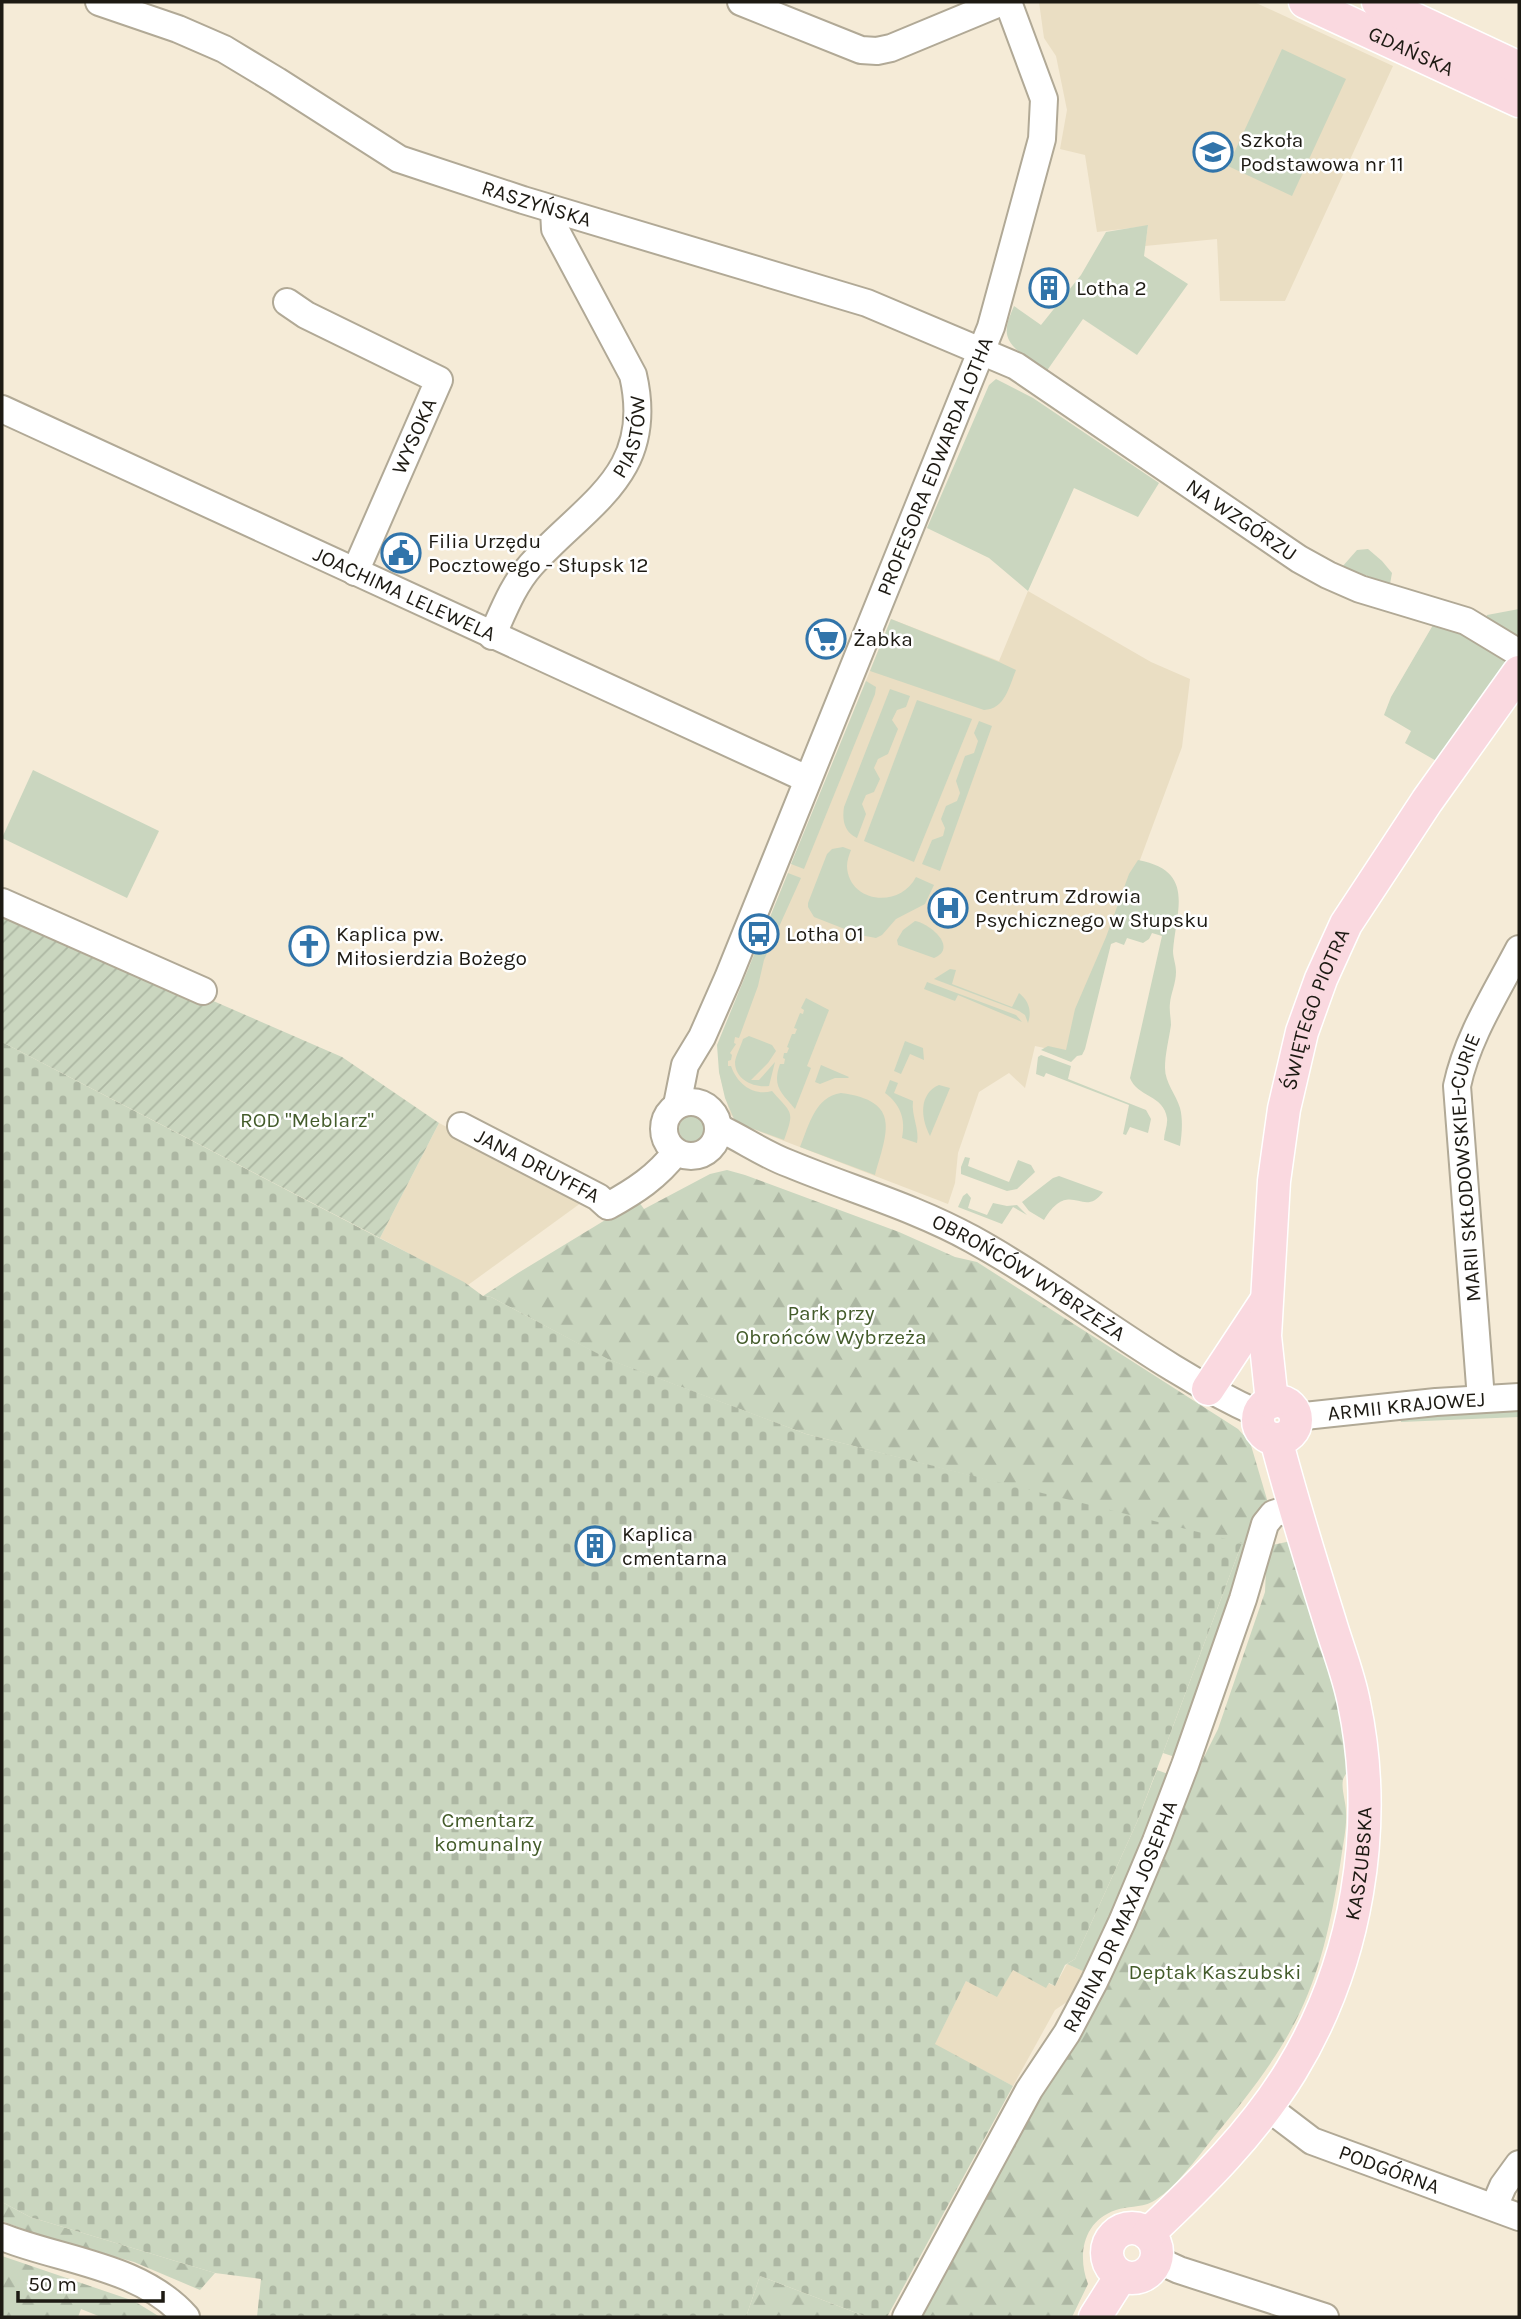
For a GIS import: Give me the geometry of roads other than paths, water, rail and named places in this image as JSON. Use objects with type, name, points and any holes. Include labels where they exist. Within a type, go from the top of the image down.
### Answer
[{"type":"main road","name":"GDAŃSKA","points":[[1305,2],[1390,13],[1519,68]]},
{"type":"main road","name":"GDAŃSKA","points":[[1390,13],[1519,101]]},
{"type":"main road","name":"ŚWIĘTEGO PIOTRA","points":[[1275,1418],[1265,1336],[1274,1181],[1284,1109],[1302,1031],[1321,979],[1346,925],[1380,871],[1519,672]]},
{"type":"main road","points":[[1208,1390],[1267,1299]]},
{"type":"main road","name":"KASZUBSKA","points":[[1153,2247],[1266,2106],[1306,2044],[1342,1957],[1360,1873],[1365,1831],[1365,1768],[1354,1701],[1295,1507],[1275,1418]]},
{"type":"main road","points":[[1128,2228],[1139,2229],[1153,2247],[1152,2270],[1143,2277],[1121,2277],[1112,2270],[1107,2260],[1110,2239],[1128,2228]]},
{"type":"main road","points":[[1095,2317],[1121,2277]]},
{"type":"street","points":[[741,2],[774,8],[861,50],[877,51],[891,48],[1002,2]]},
{"type":"street","name":"PROFESORA EDWARDA LOTHA","points":[[688,1104],[702,1037],[982,351],[1042,139],[1044,99],[1008,2]]},
{"type":"street","name":"RASZYŃSKA","points":[[110,3],[224,50],[277,80],[399,159],[554,209],[867,303],[982,351]]},
{"type":"street","name":"PIASTÓW","points":[[492,636],[511,596],[530,566],[593,506],[623,467],[631,454],[638,422],[639,399],[634,375],[555,229],[554,209]]},
{"type":"street","name":"WYSOKA","points":[[287,302],[306,315],[439,380],[355,572]]},
{"type":"street","name":"NA WZGÓRZU","points":[[982,351],[1016,366],[1308,564],[1360,589],[1466,621],[1519,653]]},
{"type":"street","name":"JOACHIMA LELEWELA","points":[[2,409],[807,779]]},
{"type":"street","points":[[2,902],[203,990]]},
{"type":"street","name":"MARII SKŁODOWSKIEJ-CURIE","points":[[1481,1399],[1457,1086],[1480,1022],[1519,949]]},
{"type":"street","points":[[688,1104],[713,1112],[714,1138],[703,1154],[685,1156],[676,1152],[665,1138],[666,1119],[688,1104]]},
{"type":"street","name":"JANA DRUYFFA","points":[[461,1126],[598,1197],[608,1206],[643,1186],[664,1168],[676,1152]]},
{"type":"street","name":"OBROŃCÓW WYBRZEŻA","points":[[714,1138],[787,1163],[941,1223],[1024,1270],[1208,1390],[1275,1418]]},
{"type":"street","name":"ARMII KRAJOWEJ","points":[[1275,1418],[1519,1397]]},
{"type":"street","name":"RABINA DR MAXA JOSEPHA","points":[[906,2317],[1029,2090],[1067,2033],[1094,1982],[1141,1876],[1175,1790],[1242,1599],[1265,1524],[1273,1514],[1295,1507]]},
{"type":"street","name":"PODGÓRNA","points":[[1266,2106],[1312,2141],[1519,2217]]},
{"type":"street","points":[[1494,2207],[1503,2186],[1519,2164]]},
{"type":"street","points":[[2,2237],[131,2278],[158,2291],[186,2317]]},
{"type":"street","points":[[1153,2247],[1179,2270],[1325,2317]]},
{"type":"place","name":"Szkoła Podstawowa nr 11","points":[[1213,152]]},
{"type":"place","name":"Lotha 2","points":[[1049,288]]},
{"type":"place","name":"Filia Urzędu Pocztowego - Słupsk 12","points":[[401,553]]},
{"type":"place","name":"Żabka","points":[[826,639]]},
{"type":"place","name":"Centrum Zdrowia Psychicznego w Słupsku","points":[[948,908]]},
{"type":"place","name":"Lotha 01","points":[[759,934]]},
{"type":"place","name":"Kaplica pw. Miłosierdzia Bożego","points":[[309,946]]},
{"type":"place","name":"Kaplica cmentarna","points":[[595,1546]]},
{"type":"park label","name":"ROD \"Meblarz\"","points":[[307,1120]]},
{"type":"park label","name":"Park przy Obrońców Wybrzeża","points":[[831,1325]]},
{"type":"park label","name":"Cmentarz komunalny","points":[[488,1832]]},
{"type":"park label","name":"Deptak Kaszubski","points":[[1215,1972]]}]
